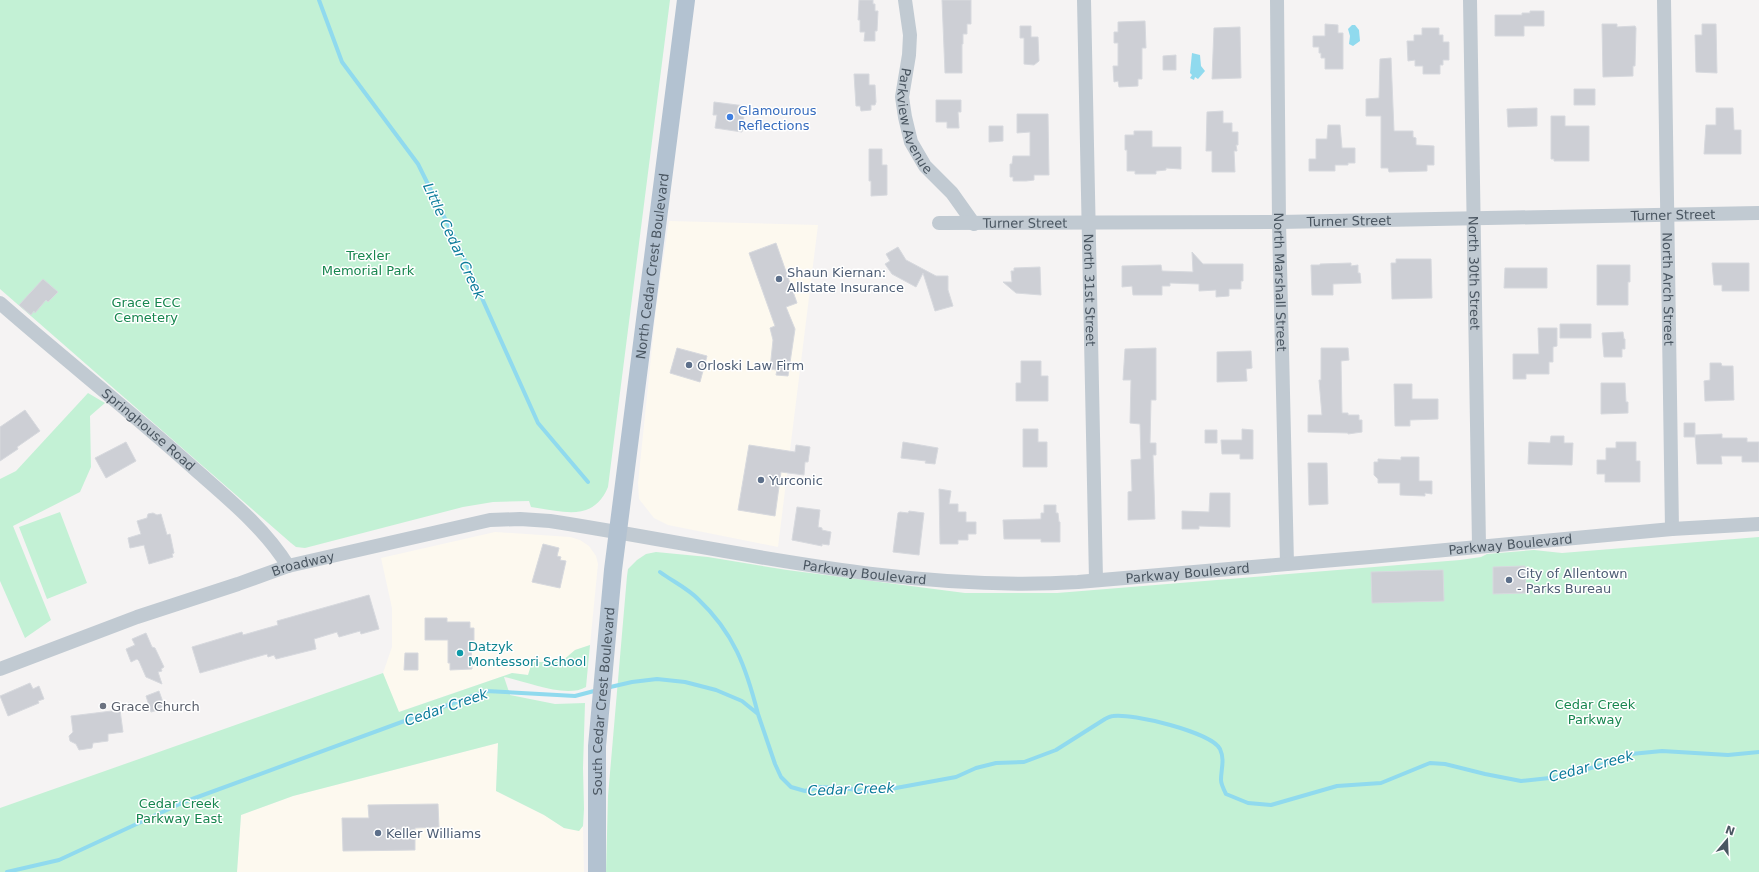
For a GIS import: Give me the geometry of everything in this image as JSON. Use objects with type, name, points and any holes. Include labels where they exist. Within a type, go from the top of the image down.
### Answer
[{"type":"main road","name":"North Cedar Crest Boulevard","points":[[618,532],[686,0]]},
{"type":"main road","name":"South Cedar Crest Boulevard","points":[[597,872],[596,814],[598,720],[618,532]]},
{"type":"street","name":"Parkview Avenue","points":[[905,0],[910,36],[909,55],[902,97],[904,117],[911,142],[925,166],[952,193],[974,224]]},
{"type":"street","name":"North 31st Street","points":[[1084,0],[1096,580]]},
{"type":"street","name":"North Marshall Street","points":[[1277,0],[1287,564]]},
{"type":"street","name":"North 30th Street","points":[[1470,0],[1479,546]]},
{"type":"street","name":"North Arch Street","points":[[1664,0],[1672,529]]},
{"type":"street","name":"Turner Street","points":[[939,223],[1280,222],[1759,213]]},
{"type":"street","name":"Springhouse Road","points":[[0,303],[52,349],[181,456],[246,514],[276,546],[288,566]]},
{"type":"street","name":"Broadway","points":[[0,669],[137,617],[288,566],[490,520],[550,520],[618,532]]},
{"type":"street","name":"Parkway Boulevard","points":[[618,532],[797,564],[872,574],[989,584],[1042,584],[1287,564],[1672,529],[1759,524]]},
{"type":"shaded area","points":[[669,221],[818,225],[778,547],[668,525],[654,518],[639,499],[638,483],[656,309]]},
{"type":"shaded area","points":[[495,532],[570,537],[580,540],[589,546],[596,556],[598,564],[590,645],[575,650],[561,662],[533,662],[529,675],[512,673],[398,712],[383,673],[392,647],[392,608],[381,558]]},
{"type":"shaded area","points":[[498,743],[496,791],[544,815],[564,828],[579,831],[583,826],[584,872],[237,872],[241,815],[293,796]]},
{"type":"green space","name":"Trexler Memorial Park","points":[[0,0],[670,0],[608,487],[602,498],[594,506],[576,512],[565,512],[531,507],[529,501],[493,502],[463,507],[305,548],[296,547],[291,543],[0,289]]},
{"type":"green space","points":[[88,393],[105,403],[90,416],[91,467],[80,492],[13,526],[51,620],[25,638],[0,581],[0,479],[16,471]]},
{"type":"green space","points":[[60,512],[87,583],[47,599],[19,527]]},
{"type":"green space","name":"Cedar Creek Parkway","points":[[1759,537],[1759,872],[606,872],[608,796],[627,576],[628,569],[646,554],[656,552],[708,557],[787,570],[965,593],[1057,593],[1460,560],[1481,557],[1487,554],[1534,550],[1562,553]]},
{"type":"green space","name":"Cedar Creek Parkway East","points":[[590,645],[586,687],[578,690],[568,691],[545,688],[504,677],[510,695],[555,704],[585,703],[583,768],[584,809],[583,826],[579,831],[564,828],[544,815],[496,791],[498,743],[293,796],[241,815],[237,872],[0,872],[0,808],[383,673],[399,712],[512,673],[528,675],[532,662],[561,662],[575,650]]},
{"type":"water","points":[[1352,25],[1355,25],[1359,30],[1360,41],[1353,46],[1349,44],[1350,36],[1348,29]]},
{"type":"water","points":[[1192,53],[1200,55],[1201,66],[1205,71],[1198,79],[1195,77],[1194,80],[1190,78],[1192,75],[1190,73]]},
{"type":"building","points":[[859,0],[873,0],[873,4],[875,4],[875,11],[878,11],[875,41],[864,41],[865,32],[860,32],[860,20],[858,20]]},
{"type":"building","points":[[942,0],[971,0],[971,24],[967,24],[967,34],[963,34],[962,73],[945,73]]},
{"type":"building","points":[[1530,11],[1544,11],[1544,26],[1524,26],[1524,36],[1495,36],[1495,15],[1522,15],[1522,13],[1530,13]]},
{"type":"building","points":[[1145,21],[1146,48],[1142,48],[1142,79],[1138,79],[1138,86],[1119,87],[1118,81],[1114,82],[1113,66],[1118,66],[1118,43],[1114,43],[1114,32],[1118,32],[1118,22]]},
{"type":"building","points":[[1325,24],[1338,25],[1338,33],[1343,33],[1343,69],[1325,69],[1325,58],[1321,58],[1319,47],[1313,47],[1313,36],[1325,36]]},
{"type":"building","points":[[1602,24],[1617,24],[1617,27],[1635,26],[1635,66],[1633,66],[1633,76],[1603,77]]},
{"type":"building","points":[[1702,24],[1716,24],[1717,73],[1696,72],[1695,35],[1702,35]]},
{"type":"building","points":[[1020,26],[1031,26],[1031,37],[1038,37],[1039,61],[1034,65],[1024,64],[1024,38],[1020,38]]},
{"type":"building","points":[[1240,27],[1241,78],[1212,79],[1214,28]]},
{"type":"building","points":[[1422,28],[1439,28],[1439,35],[1443,35],[1443,42],[1449,42],[1449,60],[1443,60],[1443,65],[1440,65],[1440,74],[1423,74],[1423,66],[1415,66],[1415,60],[1408,61],[1407,41],[1414,41],[1414,35],[1422,35]]},
{"type":"building","points":[[1176,55],[1176,70],[1163,70],[1163,56]]},
{"type":"building","points":[[1391,58],[1394,131],[1413,131],[1413,137],[1416,138],[1416,145],[1434,146],[1434,165],[1427,165],[1427,171],[1389,172],[1388,168],[1381,168],[1381,116],[1366,116],[1366,99],[1379,98],[1380,59]]},
{"type":"building","points":[[854,74],[869,74],[869,85],[875,85],[876,102],[875,105],[871,105],[871,110],[861,111],[860,106],[856,106]]},
{"type":"building","points":[[1574,89],[1595,89],[1595,105],[1574,105]]},
{"type":"building","points":[[936,100],[961,100],[961,112],[958,112],[959,128],[947,128],[947,122],[936,122]]},
{"type":"building","name":"Glamourous Reflections","points":[[714,102],[745,106],[742,132],[715,128],[717,115],[713,115]]},
{"type":"building","points":[[1537,108],[1537,126],[1508,127],[1507,109]]},
{"type":"building","points":[[1716,108],[1733,108],[1734,130],[1741,130],[1741,154],[1704,154],[1706,125],[1716,125]]},
{"type":"building","points":[[1223,111],[1223,123],[1232,123],[1232,132],[1238,132],[1238,145],[1236,145],[1237,151],[1234,151],[1235,172],[1212,172],[1212,151],[1206,151],[1207,112]]},
{"type":"building","points":[[1017,114],[1048,114],[1049,175],[1034,175],[1034,180],[1026,181],[1013,181],[1013,177],[1010,177],[1010,164],[1012,164],[1013,156],[1030,156],[1030,132],[1017,133]]},
{"type":"building","points":[[1551,116],[1565,116],[1565,126],[1589,126],[1589,161],[1554,161],[1554,159],[1551,159]]},
{"type":"building","points":[[1328,125],[1340,125],[1342,148],[1355,148],[1355,163],[1348,163],[1348,165],[1335,165],[1335,171],[1309,171],[1309,159],[1316,159],[1316,139],[1327,139]]},
{"type":"building","points":[[989,126],[1003,126],[1003,141],[989,142]]},
{"type":"building","points":[[1134,131],[1152,131],[1152,147],[1181,147],[1181,169],[1166,168],[1166,170],[1156,171],[1156,174],[1135,174],[1135,171],[1127,171],[1125,135],[1134,135]]},
{"type":"building","points":[[869,149],[882,149],[882,165],[887,165],[887,195],[871,196],[871,181],[869,181]]},
{"type":"building","points":[[776,243],[797,303],[786,307],[795,329],[788,376],[776,375],[777,370],[770,369],[773,340],[770,328],[775,326],[749,253]]},
{"type":"building","points":[[898,247],[906,260],[936,276],[948,276],[948,290],[953,306],[935,311],[923,273],[916,287],[892,274],[885,264],[890,261],[886,254]]},
{"type":"building","points":[[1192,252],[1203,264],[1243,264],[1243,281],[1241,281],[1241,289],[1229,289],[1229,296],[1216,297],[1216,290],[1199,291],[1199,284],[1170,283],[1170,286],[1162,286],[1162,295],[1133,295],[1132,286],[1122,287],[1122,266],[1161,265],[1162,271],[1193,272]]},
{"type":"building","points":[[1396,259],[1431,259],[1432,298],[1392,299],[1391,263],[1396,263]]},
{"type":"building","points":[[1351,263],[1351,266],[1358,265],[1358,273],[1360,273],[1361,283],[1333,284],[1333,295],[1312,295],[1311,265]]},
{"type":"building","points":[[1712,263],[1749,263],[1749,291],[1722,291],[1722,285],[1714,285]]},
{"type":"building","points":[[1597,265],[1630,265],[1628,305],[1597,305]]},
{"type":"building","points":[[1040,267],[1041,295],[1016,293],[1003,282],[1012,282],[1011,271],[1014,271],[1014,268]]},
{"type":"building","points":[[1505,268],[1547,268],[1547,288],[1504,288]]},
{"type":"building","points":[[43,279],[58,292],[48,302],[46,300],[35,313],[34,311],[31,315],[19,305]]},
{"type":"building","points":[[1560,324],[1591,324],[1591,338],[1560,338]]},
{"type":"building","points":[[1538,328],[1557,328],[1557,346],[1553,347],[1553,362],[1549,362],[1549,374],[1526,374],[1526,379],[1513,379],[1513,354],[1539,354]]},
{"type":"building","points":[[1623,332],[1625,349],[1622,349],[1622,357],[1604,357],[1602,333]]},
{"type":"building","name":"Orloski Law Firm","points":[[677,348],[707,356],[700,382],[670,373]]},
{"type":"building","points":[[1156,348],[1156,400],[1151,400],[1150,443],[1156,443],[1156,455],[1153,455],[1155,519],[1128,520],[1128,492],[1132,491],[1131,460],[1141,459],[1140,424],[1130,423],[1131,380],[1123,380],[1125,349]]},
{"type":"building","points":[[1321,348],[1348,348],[1349,360],[1341,361],[1342,413],[1348,413],[1348,415],[1359,415],[1359,420],[1362,420],[1362,432],[1348,434],[1308,432],[1308,415],[1322,415],[1319,380],[1321,380]]},
{"type":"building","points":[[1251,351],[1252,368],[1246,369],[1247,381],[1217,382],[1217,352]]},
{"type":"building","points":[[1021,361],[1041,361],[1041,376],[1048,376],[1048,401],[1016,401],[1016,383],[1021,383]]},
{"type":"building","points":[[1710,363],[1721,363],[1722,366],[1733,366],[1734,400],[1705,401],[1704,381],[1710,380]]},
{"type":"building","points":[[1601,383],[1625,383],[1628,413],[1601,414]]},
{"type":"building","points":[[1394,384],[1412,384],[1412,399],[1438,399],[1438,419],[1410,420],[1410,426],[1395,426]]},
{"type":"building","points":[[25,410],[40,431],[0,461],[0,427]]},
{"type":"building","points":[[1684,423],[1695,423],[1695,437],[1684,437]]},
{"type":"building","points":[[1023,429],[1038,429],[1038,442],[1047,442],[1047,467],[1023,467]]},
{"type":"building","points":[[1242,429],[1253,430],[1253,459],[1240,459],[1240,454],[1222,454],[1221,440],[1242,440]]},
{"type":"building","points":[[1205,430],[1217,430],[1217,443],[1205,443]]},
{"type":"building","points":[[1722,434],[1722,438],[1747,438],[1747,442],[1759,442],[1759,462],[1742,462],[1742,456],[1721,456],[1722,464],[1697,464],[1695,435]]},
{"type":"building","points":[[1551,436],[1564,436],[1564,443],[1573,443],[1572,465],[1528,464],[1529,442],[1550,443]]},
{"type":"building","points":[[126,442],[136,461],[106,478],[95,458]]},
{"type":"building","points":[[903,442],[938,448],[935,464],[925,463],[926,461],[901,458]]},
{"type":"building","points":[[1616,442],[1636,442],[1636,461],[1640,461],[1640,482],[1605,482],[1605,474],[1597,474],[1597,460],[1606,460],[1606,448],[1616,448]]},
{"type":"building","name":"Yurconic","points":[[749,445],[795,452],[796,445],[810,447],[808,462],[805,462],[804,475],[781,472],[775,516],[738,510]]},
{"type":"building","points":[[1401,457],[1419,457],[1419,481],[1432,481],[1432,494],[1425,493],[1425,496],[1400,495],[1400,483],[1378,483],[1378,479],[1374,475],[1374,462],[1378,462],[1378,459],[1401,460]]},
{"type":"building","points":[[1308,463],[1327,463],[1328,504],[1309,505]]},
{"type":"building","points":[[939,489],[951,491],[949,504],[958,504],[958,512],[966,512],[966,522],[976,522],[976,534],[968,534],[968,540],[958,540],[958,544],[940,544]]},
{"type":"building","points":[[1210,493],[1230,493],[1230,527],[1199,526],[1199,529],[1182,529],[1182,511],[1209,512]]},
{"type":"building","points":[[1044,505],[1056,505],[1056,513],[1058,513],[1060,522],[1060,542],[1041,542],[1041,539],[1004,539],[1003,520],[1041,519],[1041,513],[1044,513]]},
{"type":"building","points":[[797,507],[820,510],[818,527],[822,528],[822,530],[831,532],[829,545],[822,544],[822,546],[792,540]]},
{"type":"building","points":[[909,511],[924,513],[919,555],[893,552],[898,513],[908,513]]},
{"type":"building","points":[[153,513],[157,515],[161,514],[167,535],[170,534],[174,553],[172,554],[173,557],[149,564],[144,545],[130,548],[128,538],[141,534],[137,521],[147,518],[148,514]]},
{"type":"building","points":[[543,544],[559,548],[557,556],[561,557],[560,560],[566,561],[560,588],[532,582]]},
{"type":"building","name":"City of Allentown - Parks Bureau","points":[[1525,566],[1526,593],[1493,594],[1493,567]]},
{"type":"building","points":[[1443,570],[1444,601],[1372,603],[1371,572]]},
{"type":"building","points":[[369,595],[379,629],[361,634],[360,631],[339,637],[337,632],[314,639],[316,649],[276,659],[274,655],[268,657],[267,654],[200,673],[192,647],[242,632],[243,635],[278,625],[277,621]]},
{"type":"building","name":"Datzyk Montessori School","points":[[425,618],[447,618],[447,622],[470,622],[470,628],[474,628],[474,643],[471,643],[472,669],[450,670],[450,663],[448,663],[448,640],[425,640]]},
{"type":"building","points":[[146,633],[152,647],[155,648],[164,667],[161,669],[162,671],[158,672],[162,684],[146,677],[139,661],[137,659],[131,662],[126,649],[135,645],[132,639]]},
{"type":"building","points":[[405,653],[418,653],[418,670],[404,670]]},
{"type":"building","points":[[30,683],[33,689],[39,686],[44,699],[38,701],[39,703],[8,716],[0,696]]},
{"type":"building","points":[[159,691],[165,708],[151,712],[146,696]]},
{"type":"building","points":[[120,710],[123,732],[108,734],[108,741],[93,743],[92,748],[79,750],[76,744],[70,741],[69,736],[73,732],[71,716]]},
{"type":"building","name":"Keller Williams","points":[[438,804],[439,827],[415,828],[415,850],[343,851],[342,818],[369,818],[368,805]]},
{"type":"waterway","name":"Little Cedar Creek","points":[[319,0],[342,62],[418,164],[459,247],[538,423],[588,482]]},
{"type":"waterway","name":"Little Cedar Creek","points":[[660,572],[694,595],[721,625],[730,638],[749,681],[758,714]]},
{"type":"waterway","name":"Cedar Creek","points":[[606,688],[632,682],[657,679],[685,682],[716,690],[742,701],[758,714],[781,777],[791,787],[805,791],[819,787],[865,791],[885,790],[956,777],[976,768],[996,763],[1024,762],[1056,750],[1105,719],[1113,716],[1123,716],[1153,721],[1187,730],[1202,736],[1214,743],[1220,749],[1223,761],[1221,782],[1226,794],[1248,803],[1271,805],[1337,786],[1381,783],[1430,763],[1445,764],[1521,781],[1559,777],[1598,766],[1631,754],[1662,751],[1728,755],[1759,752]]},
{"type":"waterway","name":"Cedar Creek","points":[[7,872],[59,860],[184,802],[486,691],[575,696],[598,690]]},
{"type":"place","name":"Glamourous Reflections","points":[[730,117]]},
{"type":"place","name":"Shaun Kiernan: Allstate Insurance","points":[[779,279]]},
{"type":"place","name":"Orloski Law Firm","points":[[689,365]]},
{"type":"place","name":"Yurconic","points":[[761,480]]},
{"type":"place","name":"City of Allentown - Parks Bureau","points":[[1509,580]]},
{"type":"place","name":"Datzyk Montessori School","points":[[460,653]]},
{"type":"place","name":"Grace Church","points":[[103,706]]},
{"type":"place","name":"Keller Williams","points":[[378,833]]},
{"type":"park label","name":"Grace ECC Cemetery","points":[[146,310]]}]
